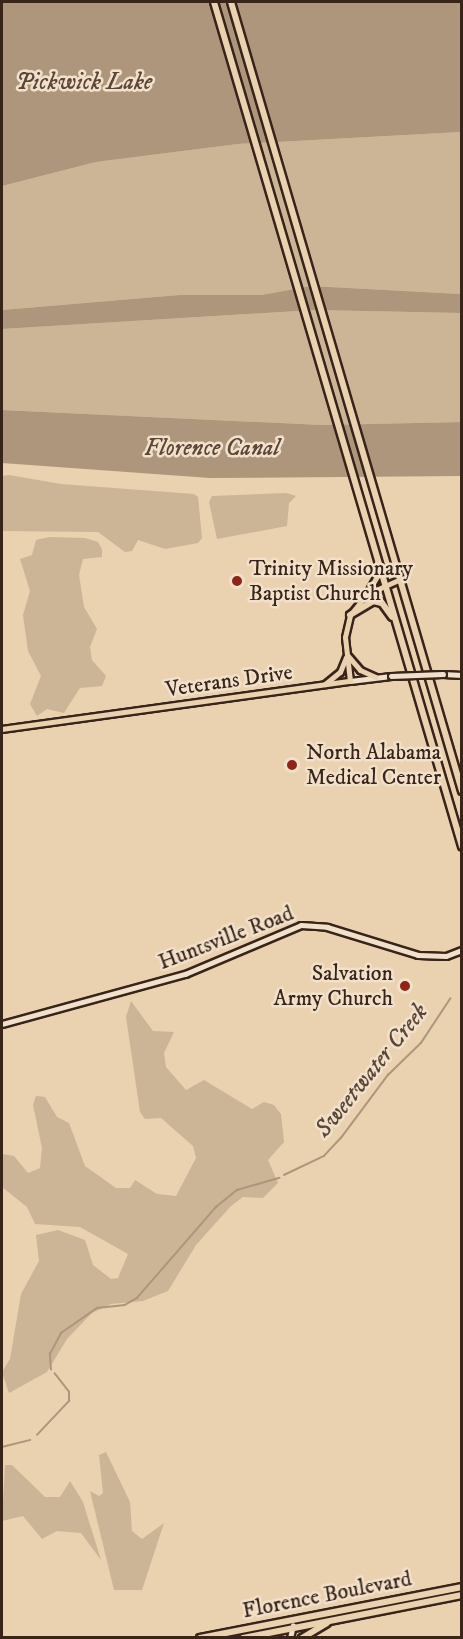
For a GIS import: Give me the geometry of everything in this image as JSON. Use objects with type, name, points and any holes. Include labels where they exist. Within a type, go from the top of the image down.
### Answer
[{"type":"highway","points":[[214,2],[462,846]]},
{"type":"highway","points":[[231,2],[462,791]]},
{"type":"highway","points":[[350,615],[368,601],[378,601],[397,626]]},
{"type":"highway","name":"Florence Boulevard","points":[[249,1637],[293,1624],[462,1587]]},
{"type":"highway","name":"Florence Boulevard","points":[[200,1638],[332,1620],[462,1595]]},
{"type":"highway","points":[[302,1638],[332,1620]]},
{"type":"main road","points":[[350,681],[347,655],[350,615],[376,580],[377,555]]},
{"type":"main road","points":[[361,598],[385,584],[399,580]]},
{"type":"main road","points":[[347,655],[360,670],[376,678]]},
{"type":"main road","points":[[324,684],[340,672],[347,655]]},
{"type":"main road","name":"Veterans Drive","points":[[2,729],[391,676],[462,675]]},
{"type":"main road","name":"Huntsville Road","points":[[2,1024],[185,974],[300,925],[327,927],[396,951],[434,956],[462,950]]},
{"type":"main road","points":[[290,1638],[293,1624]]},
{"type":"shaded area","points":[[461,132],[461,294],[311,286],[261,295],[179,295],[2,310],[2,186],[96,162],[238,144]]},
{"type":"shaded area","points":[[314,310],[461,313],[461,422],[322,425],[2,410],[2,329]]},
{"type":"shaded area","points":[[9,475],[61,484],[194,494],[198,497],[202,538],[198,543],[165,549],[138,540],[132,551],[125,552],[98,532],[2,531],[2,476]]},
{"type":"shaded area","points":[[286,493],[296,496],[289,503],[287,526],[217,539],[209,502],[212,496]]},
{"type":"shaded area","points":[[49,537],[85,538],[98,542],[102,549],[102,557],[83,559],[79,575],[84,607],[97,629],[90,647],[92,660],[106,676],[102,686],[80,688],[64,713],[47,709],[37,716],[30,704],[41,676],[28,651],[23,615],[30,591],[20,559],[32,555],[36,540]]},
{"type":"shaded area","points":[[131,1001],[153,1031],[174,1032],[164,1053],[166,1067],[186,1090],[204,1080],[252,1109],[264,1102],[274,1105],[281,1114],[284,1142],[268,1160],[278,1183],[263,1198],[243,1197],[231,1206],[196,1245],[168,1291],[143,1301],[111,1304],[92,1313],[67,1339],[47,1372],[9,1393],[2,1372],[10,1359],[21,1294],[39,1261],[36,1235],[58,1230],[85,1240],[93,1265],[111,1279],[118,1278],[128,1254],[80,1227],[35,1224],[27,1207],[2,1187],[2,1154],[14,1156],[28,1173],[40,1168],[42,1148],[33,1105],[36,1096],[45,1097],[57,1117],[69,1123],[85,1166],[116,1188],[130,1188],[135,1180],[157,1194],[176,1196],[196,1158],[193,1146],[161,1118],[145,1119],[140,1112],[126,1017]]},
{"type":"shaded area","points":[[106,1452],[130,1502],[132,1531],[142,1539],[164,1523],[142,1590],[114,1590],[90,1491],[99,1496],[103,1493],[99,1455]]},
{"type":"shaded area","points":[[5,1465],[12,1465],[45,1497],[60,1497],[70,1481],[83,1502],[101,1560],[81,1533],[57,1531],[42,1539],[23,1516],[2,1521]]},
{"type":"water","name":"Pickwick Lake","points":[[2,2],[461,2],[461,132],[238,144],[96,162],[2,186]]},
{"type":"water","points":[[311,286],[461,294],[461,313],[314,310],[2,329],[2,310],[179,295],[261,295]]},
{"type":"water","name":"Florence Canal","points":[[2,410],[322,425],[461,422],[461,476],[210,478],[2,463]]},
{"type":"waterway","name":"Sweetwater Creek","points":[[284,1175],[324,1156],[341,1138],[388,1075],[421,1043],[450,999]]},
{"type":"waterway","name":"Sweetwater Creek","points":[[51,1370],[50,1354],[61,1333],[97,1308],[125,1305],[137,1298],[216,1207],[237,1190],[279,1178]]},
{"type":"waterway","name":"Sweetwater Creek","points":[[37,1435],[69,1401],[69,1392],[55,1374]]},
{"type":"waterway","name":"Sweetwater Creek","points":[[2,1447],[30,1440]]},
{"type":"place","name":"Trinity Missionary Baptist Church","points":[[237,581]]},
{"type":"place","name":"North Alabama Medical Center","points":[[292,765]]},
{"type":"place","name":"Salvation Army Church","points":[[405,986]]}]
